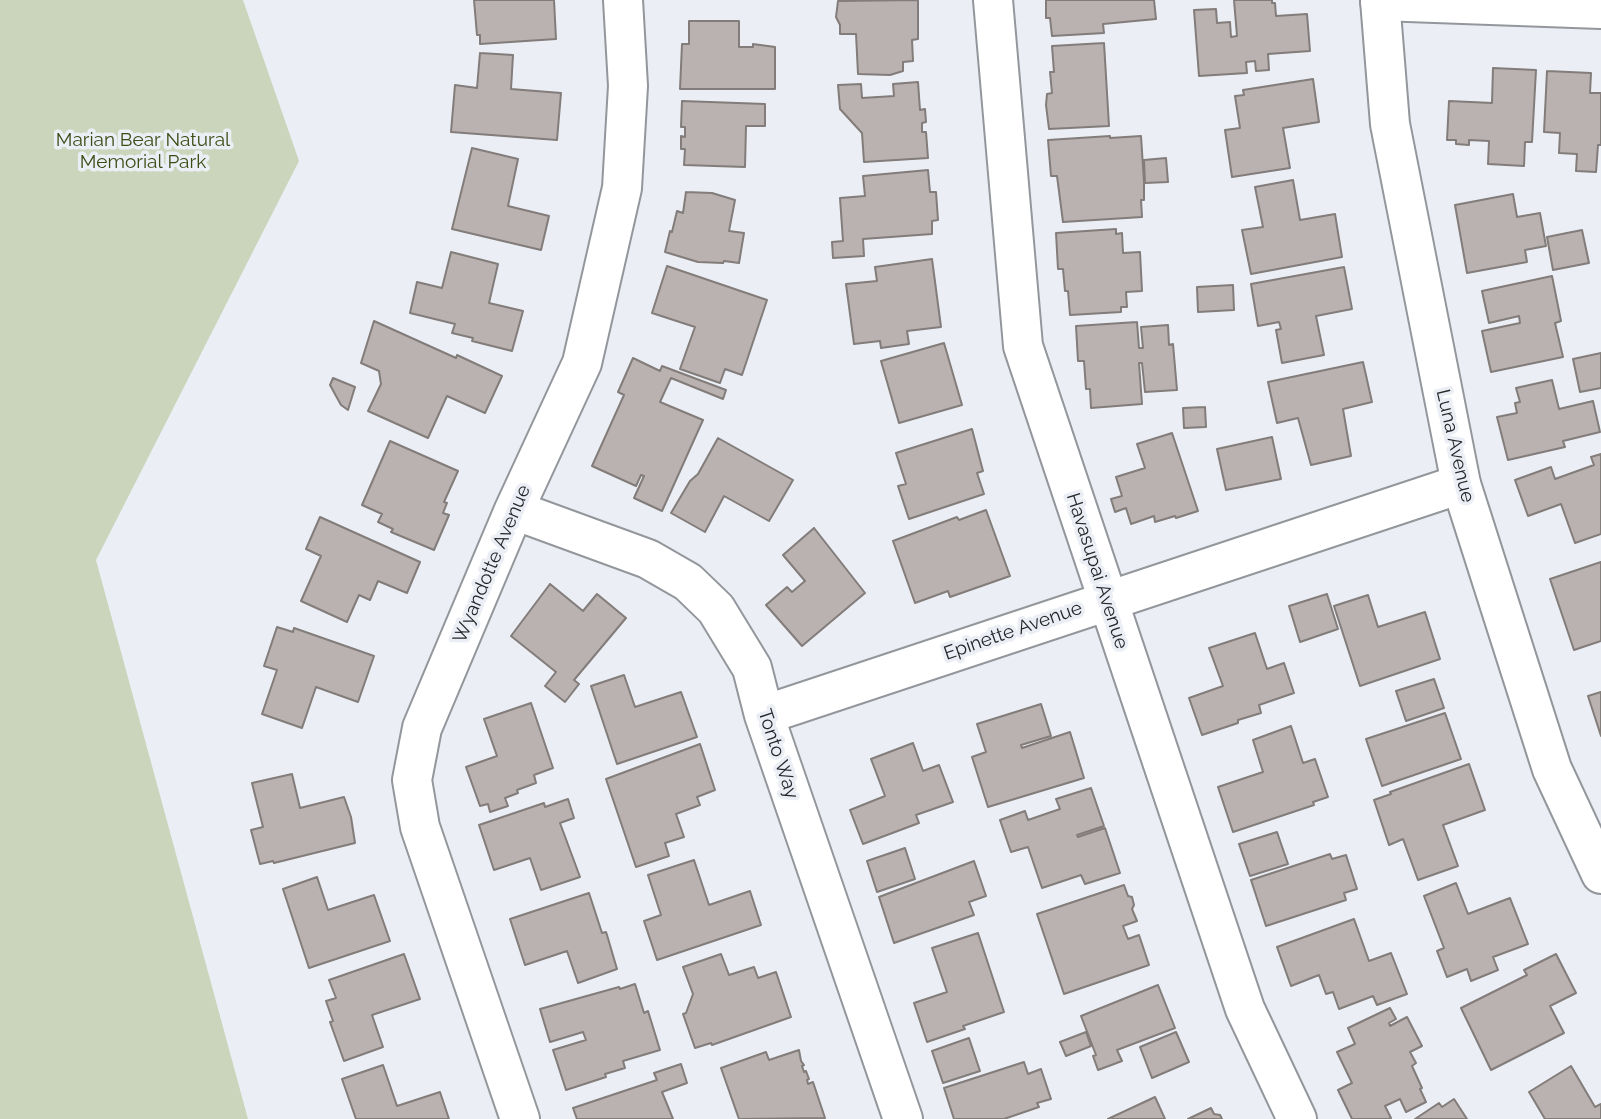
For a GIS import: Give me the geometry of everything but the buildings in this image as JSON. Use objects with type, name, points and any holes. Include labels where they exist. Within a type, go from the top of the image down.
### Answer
[{"type":"street","name":"Wyandotte Avenue","points":[[520,1119],[420,827],[412,780],[422,728],[514,510],[582,363],[622,188],[628,86],[623,0]]},
{"type":"street","name":"Havasupai Avenue","points":[[993,0],[1024,346],[1106,600],[1245,1009],[1297,1119]]},
{"type":"street","points":[[1380,0],[1601,9]]},
{"type":"street","name":"Luna Avenue","points":[[1380,0],[1390,124],[1461,484],[1552,769],[1601,874]]},
{"type":"street","name":"Epinette Avenue","points":[[764,715],[1461,484]]},
{"type":"street","name":"Tonto Way","points":[[514,510],[648,559],[688,582],[716,609],[752,668],[764,715],[903,1119]]},
{"type":"green space","name":"Marian Bear Natural Memorial Park","points":[[0,0],[243,0],[299,161],[96,560],[248,1119],[0,1119]]}]
